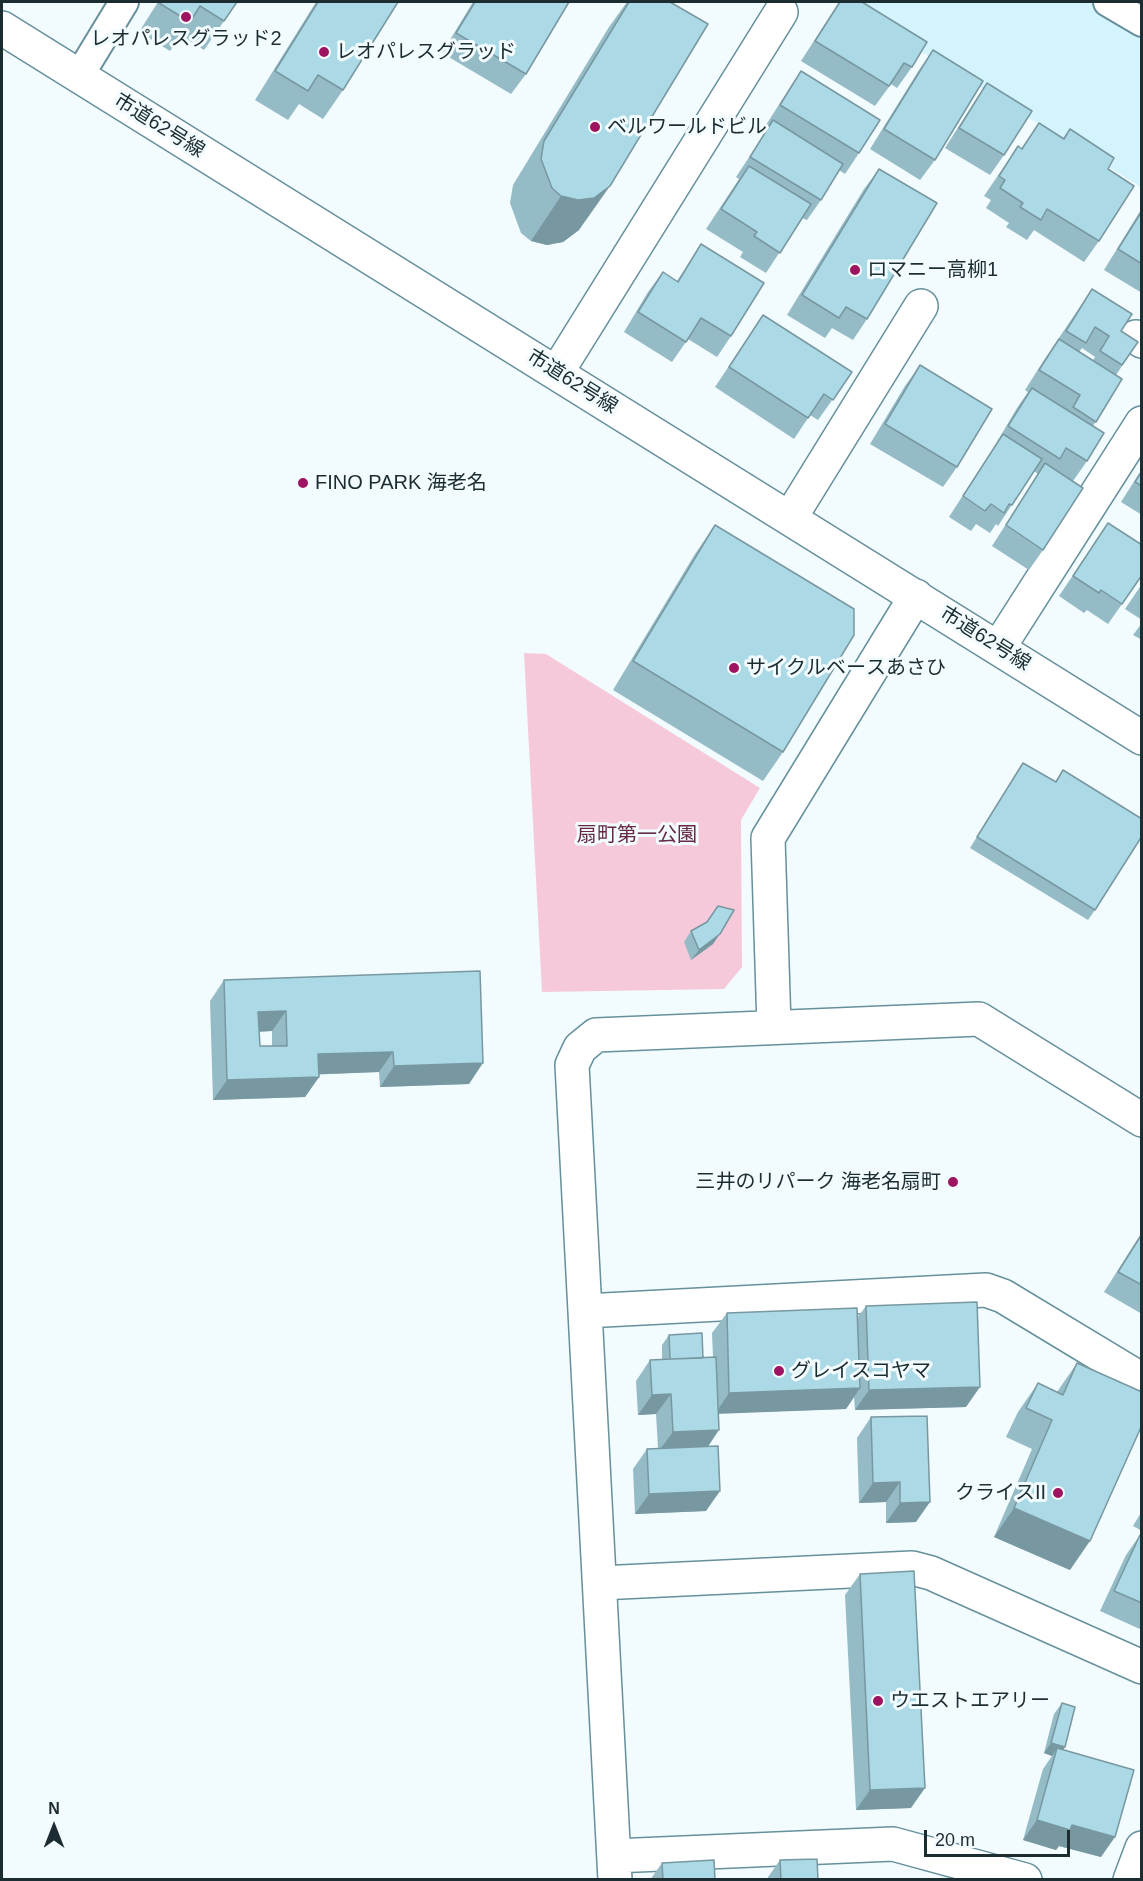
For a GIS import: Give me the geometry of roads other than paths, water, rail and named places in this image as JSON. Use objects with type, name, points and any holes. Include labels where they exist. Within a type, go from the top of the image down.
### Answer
[{"type":"street","points":[[557,372],[781,12]]},
{"type":"street","name":"市道62号線","points":[[2,28],[1142,738]]},
{"type":"street","points":[[790,518],[921,306]]},
{"type":"street","points":[[999,647],[1142,423]]},
{"type":"street","points":[[774,1026],[768,838],[916,596]]},
{"type":"street","points":[[1024,1880],[893,1844],[614,1868],[572,1065],[580,1048],[596,1035],[979,1019],[1142,1120]]},
{"type":"street","points":[[585,1311],[986,1290],[1004,1296],[1142,1380]]},
{"type":"street","points":[[600,1583],[912,1568],[931,1573],[1142,1667]]},
{"type":"street","points":[[1131,1880],[1142,1848]]},
{"type":"lane","points":[[1108,2],[1142,22]]},
{"type":"lane","points":[[79,76],[117,7]]},
{"type":"place","name":"レオパレスグラッド2","points":[[186,17]]},
{"type":"place","name":"レオパレスグラッド","points":[[324,52]]},
{"type":"place","name":"ベルワールドビル","points":[[595,127]]},
{"type":"place","name":"ロマニー高柳1","points":[[855,270]]},
{"type":"place","name":"FINO PARK 海老名","points":[[303,483]]},
{"type":"place","name":"サイクルベースあさひ","points":[[734,668]]},
{"type":"place","name":"三井のリパーク 海老名扇町","points":[[953,1182]]},
{"type":"place","name":"グレイスコヤマ","points":[[779,1371]]},
{"type":"place","name":"クライスII","points":[[1058,1493]]},
{"type":"place","name":"ウエストエアリー","points":[[878,1701]]},
{"type":"park label","name":"扇町第一公園","points":[[637,835]]}]
